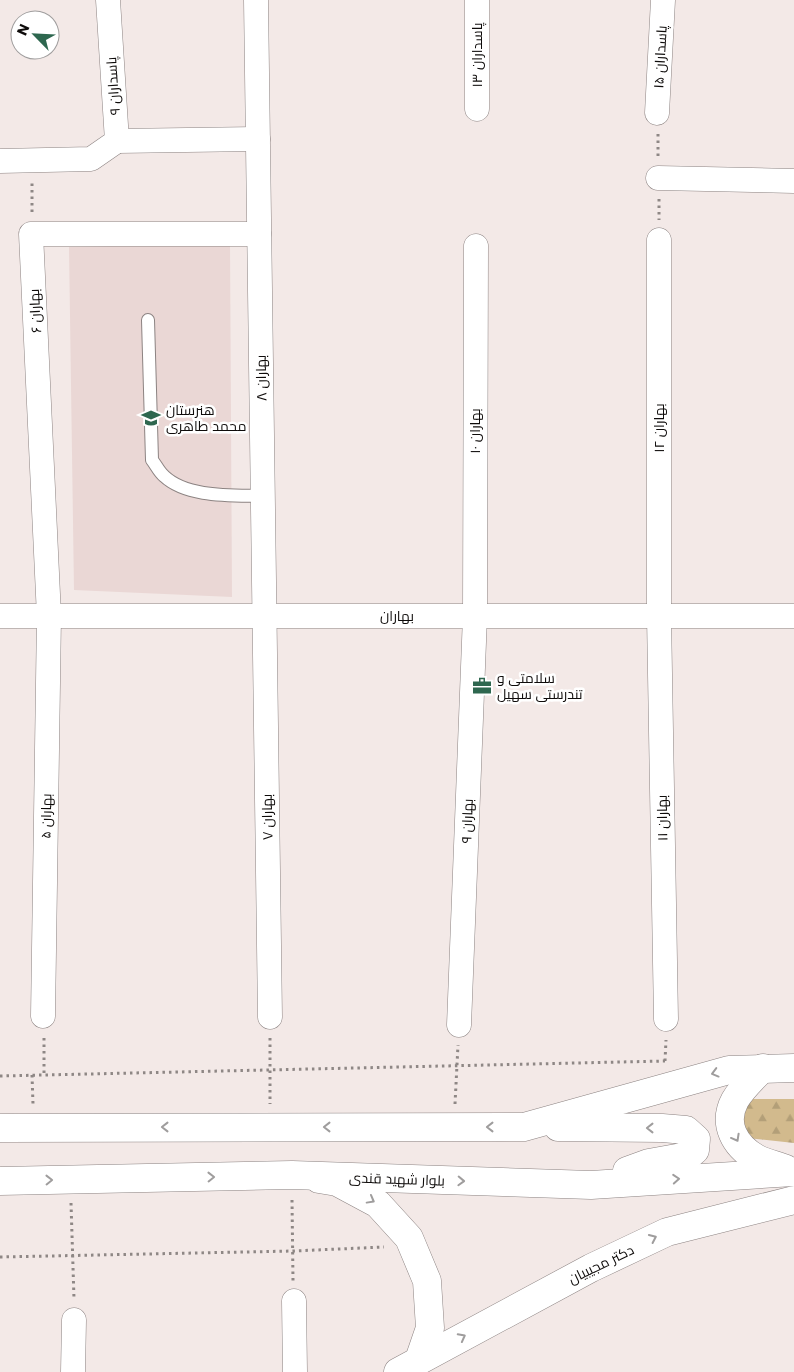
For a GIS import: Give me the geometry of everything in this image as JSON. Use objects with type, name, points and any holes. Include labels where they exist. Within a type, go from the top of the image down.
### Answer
[{"type":"main road","points":[[763,1068],[734,1101],[729,1123],[736,1142],[756,1158],[794,1172]]},
{"type":"main road","points":[[524,1127],[665,1074],[794,1068]]},
{"type":"main road","points":[[0,1128],[662,1128],[686,1130],[696,1139],[695,1150],[688,1156],[649,1163],[591,1185]]},
{"type":"main road","name":"بلوار شهید قندی","points":[[0,1181],[292,1176],[591,1185],[794,1172]]},
{"type":"main road","name":"دکتر مجیبیان","points":[[292,1176],[338,1182],[378,1204],[409,1238],[427,1281],[430,1328],[409,1366]]},
{"type":"main road","name":"دکتر مجیبیان","points":[[409,1366],[591,1268],[667,1232],[794,1200]]},
{"type":"street","name":"پاسداران ۹","points":[[108,0],[117,141]]},
{"type":"street","name":"بهاران ۸","points":[[256,0],[264,616]]},
{"type":"street","name":"پاسداران ۱۳","points":[[477,0],[477,109]]},
{"type":"street","name":"پاسداران ۱۵","points":[[657,113],[663,0]]},
{"type":"street","points":[[0,162],[91,159],[117,141],[258,140]]},
{"type":"street","points":[[658,178],[794,181]]},
{"type":"street","points":[[31,234],[259,234]]},
{"type":"street","name":"بهاران ۶","points":[[31,234],[50,616]]},
{"type":"street","name":"بهاران ۱۲","points":[[659,240],[659,616]]},
{"type":"street","name":"بهاران ۱۰","points":[[474,616],[476,246]]},
{"type":"street","name":"بهاران","points":[[0,616],[794,616]]},
{"type":"street","name":"بهاران ۵","points":[[43,1016],[50,616]]},
{"type":"street","name":"بهاران ۷","points":[[264,616],[270,1017]]},
{"type":"street","name":"بهاران ۹","points":[[459,1025],[474,616]]},
{"type":"street","name":"بهاران ۱۱","points":[[659,616],[666,1019]]},
{"type":"street","points":[[294,1301],[295,1372]]},
{"type":"street","points":[[74,1320],[74,1372]]},
{"type":"lane","points":[[148,320],[152,460],[163,476],[184,488],[208,494],[263,496]]},
{"type":"path","points":[[657,113],[659,240]]},
{"type":"path","points":[[31,234],[33,160]]},
{"type":"path","points":[[43,1016],[44,1075]]},
{"type":"path","points":[[270,1017],[270,1127]]},
{"type":"path","points":[[0,1076],[457,1065],[665,1074],[666,1019]]},
{"type":"path","points":[[454,1127],[459,1025]]},
{"type":"path","points":[[32,1075],[34,1127]]},
{"type":"path","points":[[292,1176],[294,1301]]},
{"type":"path","points":[[70,1180],[74,1320]]},
{"type":"path","points":[[0,1257],[293,1251],[412,1246]]},
{"type":"shaded area","name":"هنرستان محمد طاهری","points":[[230,243],[232,597],[74,590],[69,247]]},
{"type":"green space","points":[[742,1099],[794,1099],[794,1143],[747,1138],[739,1115]]},
{"type":"place","name":"هنرستان محمد طاهری","points":[[151,418]]},
{"type":"place","name":"سلامتی و تندرستی سهیل","points":[[482,686]]}]
